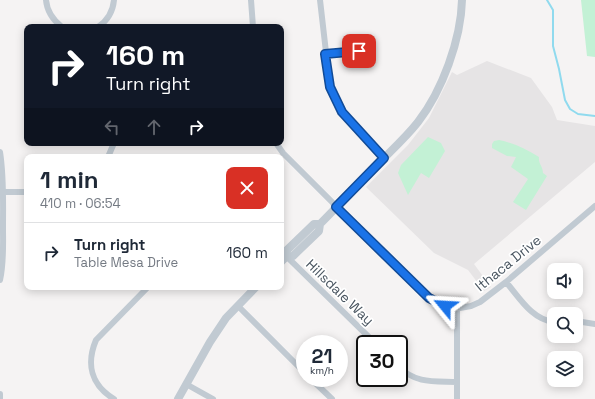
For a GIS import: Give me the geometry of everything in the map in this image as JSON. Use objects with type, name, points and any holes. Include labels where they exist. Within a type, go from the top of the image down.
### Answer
[{"type":"street","points":[[46,0],[49,14],[58,24]]},
{"type":"street","points":[[101,24],[108,17],[113,8],[114,0]]},
{"type":"street","points":[[250,0],[253,24]]},
{"type":"street","points":[[320,0],[330,87],[342,112],[384,158]]},
{"type":"street","points":[[284,257],[293,256],[319,231],[320,224],[384,158],[399,145],[418,122],[439,87],[447,68],[457,39],[463,2]]},
{"type":"street","points":[[325,54],[359,51]]},
{"type":"street","points":[[0,152],[3,171],[3,257],[0,280]]},
{"type":"street","name":"Ithaca Drive","points":[[284,154],[429,298],[445,306],[457,308],[470,306],[480,302],[506,282],[595,206]]},
{"type":"street","points":[[3,192],[24,192]]},
{"type":"street","name":"Hillsdale Way","points":[[284,258],[366,335]]},
{"type":"street","points":[[506,282],[532,313],[547,321]]},
{"type":"street","points":[[114,399],[99,386],[94,378],[90,360],[92,349],[96,340],[145,290]]},
{"type":"street","points":[[178,399],[217,330],[226,318],[253,290]]},
{"type":"street","points":[[238,306],[296,364]]},
{"type":"street","points":[[457,308],[457,399]]},
{"type":"street","points":[[583,322],[595,324]]},
{"type":"street","points":[[408,373],[424,381],[457,382]]},
{"type":"street","points":[[186,384],[213,399]]},
{"type":"street","points":[[319,387],[332,399]]},
{"type":"street","points":[[0,394],[0,399]]},
{"type":"shaded area","points":[[487,61],[531,78],[552,107],[557,120],[595,126],[595,162],[474,264],[491,287],[484,291],[468,270],[434,253],[366,187],[408,145],[429,118],[452,72],[457,75]]},
{"type":"green space","points":[[581,0],[595,0],[595,57],[587,56]]},
{"type":"green space","points":[[428,137],[441,143],[445,151],[429,178],[421,173],[408,195],[398,173],[401,165]]},
{"type":"green space","points":[[499,140],[520,147],[539,157],[543,173],[547,176],[526,210],[513,202],[528,179],[511,167],[516,157],[507,156],[492,148],[494,141]]},
{"type":"waterway","points":[[547,0],[553,10],[553,46],[565,100],[570,109],[578,114],[595,116]]},
{"type":"route","points":[[359,51],[325,54],[330,87],[342,112],[384,158],[336,207],[429,298],[434,302],[445,306]]}]
